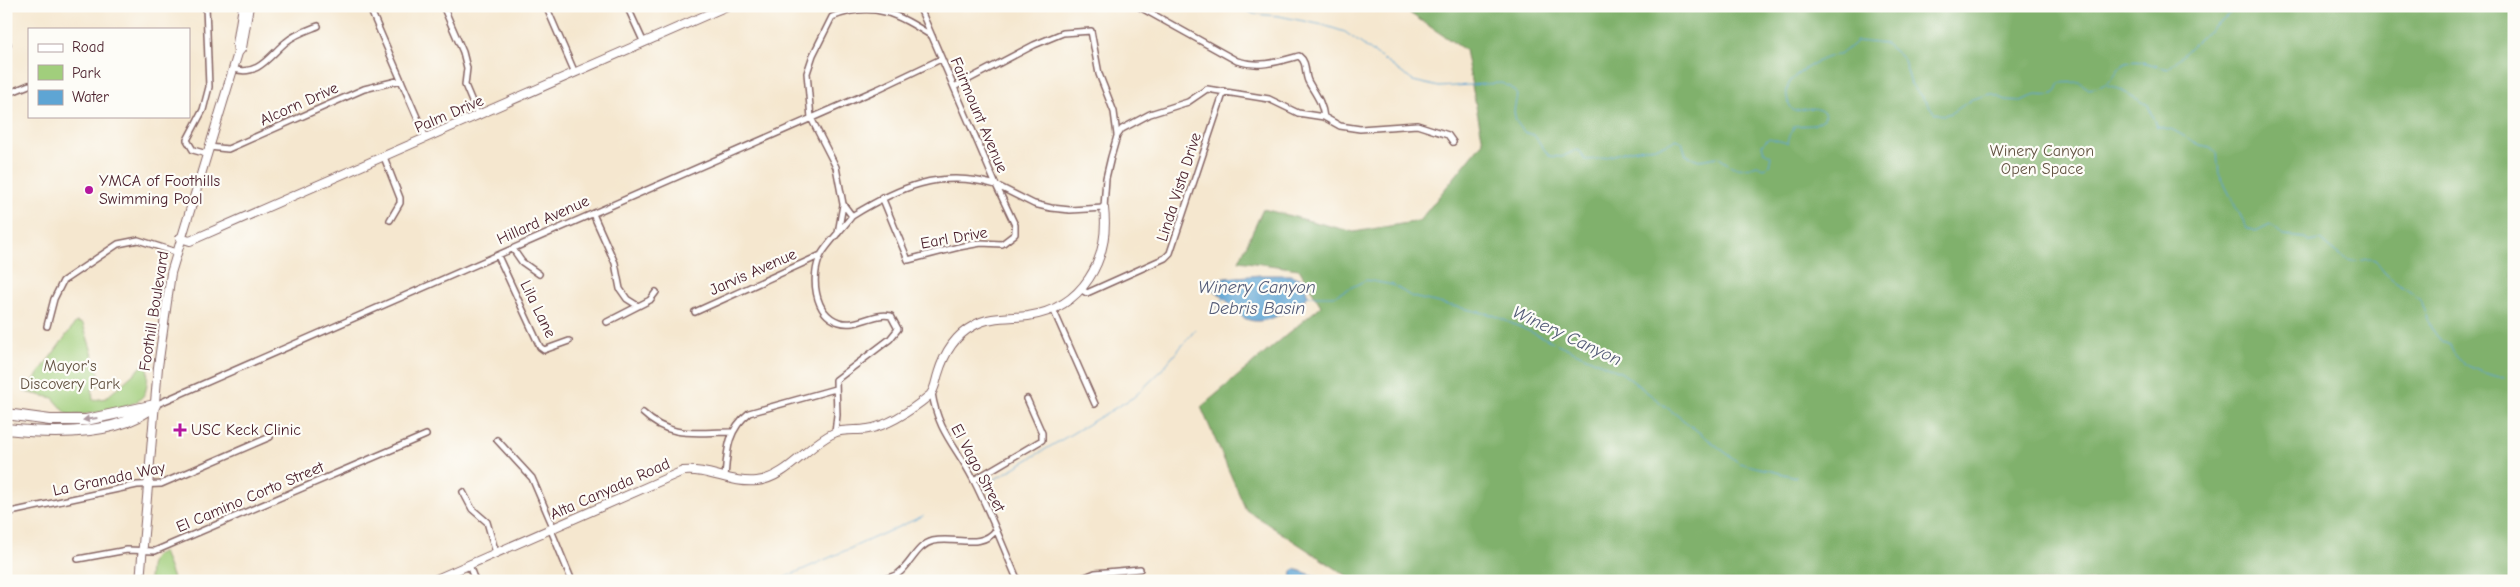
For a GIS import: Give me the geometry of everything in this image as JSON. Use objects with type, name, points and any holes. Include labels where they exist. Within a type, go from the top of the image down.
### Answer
[{"type":"highway","name":"Hillard Avenue","points":[[6,414],[50,420],[86,420],[155,405]]},
{"type":"highway","name":"Hillard Avenue","points":[[6,429],[46,433],[91,430],[144,414],[155,405]]},
{"type":"street","points":[[206,6],[209,87],[203,110],[187,140],[193,150],[208,151]]},
{"type":"street","name":"Foothill Boulevard","points":[[238,53],[237,44],[243,6]]},
{"type":"street","name":"Foothill Boulevard","points":[[140,581],[165,306],[180,238],[238,53],[244,40],[249,6]]},
{"type":"street","points":[[369,6],[426,138]]},
{"type":"street","points":[[443,6],[463,52],[467,68],[465,85],[478,116]]},
{"type":"street","points":[[546,6],[576,73]]},
{"type":"street","points":[[627,6],[644,43]]},
{"type":"street","name":"Palm Drive","points":[[180,238],[190,240],[727,6]]},
{"type":"street","points":[[838,236],[843,204],[836,167],[811,118],[807,73],[813,55],[832,17],[856,6],[890,10],[932,36]]},
{"type":"street","name":"Fairmount Avenue","points":[[919,6],[996,185],[1034,204],[1051,208],[1080,210],[1104,208]]},
{"type":"street","points":[[1138,6],[1243,63],[1265,65],[1299,56],[1306,66],[1308,80],[1322,103],[1324,117]]},
{"type":"street","points":[[234,69],[251,71],[261,65],[288,40],[318,26]]},
{"type":"street","points":[[954,87],[1034,45],[1063,33],[1091,31],[1099,74],[1114,112],[1118,136]]},
{"type":"street","name":"Hillard Avenue","points":[[155,405],[498,256],[941,59]]},
{"type":"street","name":"Alcorn Drive","points":[[208,151],[228,149],[364,89],[400,80]]},
{"type":"street","points":[[9,108],[7,93],[28,85]]},
{"type":"street","points":[[932,393],[942,361],[950,346],[973,325],[985,321],[1031,316],[1053,310],[1082,290],[1093,274],[1104,248],[1106,178],[1118,136],[1122,129],[1150,114],[1188,102],[1207,89],[1269,99],[1298,113],[1324,117],[1340,126],[1360,129],[1417,125],[1448,135],[1453,142]]},
{"type":"street","name":"Linda Vista Drive","points":[[1082,290],[1088,294],[1165,258],[1170,253],[1224,91]]},
{"type":"street","points":[[384,157],[400,198],[400,203],[390,220]]},
{"type":"street","points":[[835,433],[837,415],[836,380],[890,339],[898,329],[894,319],[888,315],[882,315],[858,323],[850,323],[838,322],[824,313],[815,286],[820,255],[838,236],[852,216],[882,197],[900,189],[931,180],[952,178],[996,185]]},
{"type":"street","name":"Earl Drive","points":[[882,197],[908,260],[959,247],[981,243],[1002,244],[1008,240],[1015,234],[1015,225],[996,185]]},
{"type":"street","points":[[843,204],[852,216]]},
{"type":"street","points":[[592,214],[615,263],[620,288],[627,299],[638,306]]},
{"type":"street","points":[[47,326],[54,298],[62,282],[118,244],[138,240],[176,252]]},
{"type":"street","points":[[513,249],[522,262],[539,274]]},
{"type":"street","name":"Jarvis Avenue","points":[[695,312],[820,255]]},
{"type":"street","name":"Lila Lane","points":[[498,256],[540,348],[544,350],[569,340]]},
{"type":"street","points":[[607,322],[650,300],[656,292]]},
{"type":"street","points":[[1053,310],[1095,404]]},
{"type":"street","points":[[725,478],[731,432],[739,420],[748,413],[835,389]]},
{"type":"street","name":"Alta Canyada Road","points":[[432,581],[683,471],[697,469],[725,478],[752,481],[767,479],[835,433],[869,429],[894,420],[932,393]]},
{"type":"street","name":"El Vago Street","points":[[932,393],[935,412],[946,438],[974,480],[1018,581]]},
{"type":"street","points":[[974,480],[1042,440],[1042,433],[1027,399]]},
{"type":"street","points":[[643,413],[656,425],[672,432],[731,432]]},
{"type":"street","name":"El Camino Corto Street","points":[[78,559],[127,550],[155,551],[426,435]]},
{"type":"street","name":"La Granada Way","points":[[6,513],[137,485],[161,484],[270,437]]},
{"type":"street","points":[[497,440],[532,478],[572,581]]},
{"type":"street","points":[[463,492],[472,509],[487,522],[496,553]]},
{"type":"street","points":[[877,581],[899,573],[914,554],[932,541],[982,541],[991,537],[996,530]]},
{"type":"street","points":[[469,565],[476,581]]},
{"type":"street","points":[[1076,581],[1095,573],[1140,568]]},
{"type":"green space","name":"Winery Canyon Open Space","points":[[1399,6],[2514,6],[2514,581],[1355,581],[1246,510],[1201,407],[1321,306],[1299,269],[1239,261],[1263,209],[1354,232],[1419,221],[1483,142],[1465,50]]},
{"type":"green space","name":"Mayor's Discovery Park","points":[[76,322],[83,324],[102,383],[92,390],[93,400],[106,398],[147,362],[147,386],[145,393],[140,399],[132,404],[110,410],[68,415],[53,398],[25,392]]},
{"type":"green space","points":[[163,552],[174,581],[149,581],[150,567],[153,559]]},
{"type":"water","name":"Winery Canyon Debris Basin","points":[[1260,275],[1290,275],[1302,279],[1308,296],[1294,307],[1267,320],[1249,320],[1241,316],[1225,299],[1206,284],[1214,279]]},
{"type":"water","points":[[1295,569],[1329,581],[1291,581],[1292,571]]},
{"type":"waterway","points":[[1237,6],[1254,14],[1279,16],[1323,25],[1345,32],[1413,81],[1439,87],[1501,83],[1511,87],[1517,95],[1514,111],[1516,121],[1524,132],[1534,135],[1549,156],[1562,157],[1576,150],[1580,151],[1585,160],[1597,159],[1632,150],[1660,146],[1677,139],[1682,142],[1686,155],[1699,160],[1718,157],[1737,168],[1757,165],[1764,168],[1769,166],[1771,156],[1764,152],[1762,145],[1769,138],[1787,143],[1794,126],[1813,125],[1824,119],[1825,114],[1818,109],[1810,108],[1794,111],[1787,98],[1788,86],[1806,68],[1828,57],[1840,55],[1857,41],[1886,44],[1899,55],[1904,60],[1911,84],[1935,113],[1943,115],[1952,113],[1972,99],[1991,94],[2006,100],[2020,101],[2036,95],[2050,96],[2056,92],[2060,83],[2079,82],[2089,89],[2098,87],[2110,80],[2120,67],[2134,61],[2168,69],[2200,38],[2227,17],[2234,6]]},
{"type":"waterway","points":[[2107,85],[2117,88],[2148,105],[2156,126],[2173,130],[2200,145],[2210,147],[2217,153],[2219,174],[2247,228],[2256,231],[2270,224],[2284,236],[2305,238],[2310,242],[2320,240],[2347,260],[2375,260],[2387,275],[2415,295],[2421,302],[2435,335],[2441,341],[2450,345],[2458,358],[2472,368],[2504,378]]},
{"type":"waterway","name":"Winery Canyon","points":[[1308,296],[1334,296],[1366,280],[1393,285],[1412,297],[1493,315],[1622,373],[1739,463],[1796,477]]},
{"type":"waterway","points":[[1210,314],[1224,298]]},
{"type":"waterway","points":[[985,485],[1134,397],[1158,374],[1196,329]]},
{"type":"waterway","points":[[777,581],[923,516]]},
{"type":"place","name":"YMCA of Foothills Swimming Pool","points":[[89,190]]},
{"type":"place","name":"USC Keck Clinic","points":[[180,430]]}]
